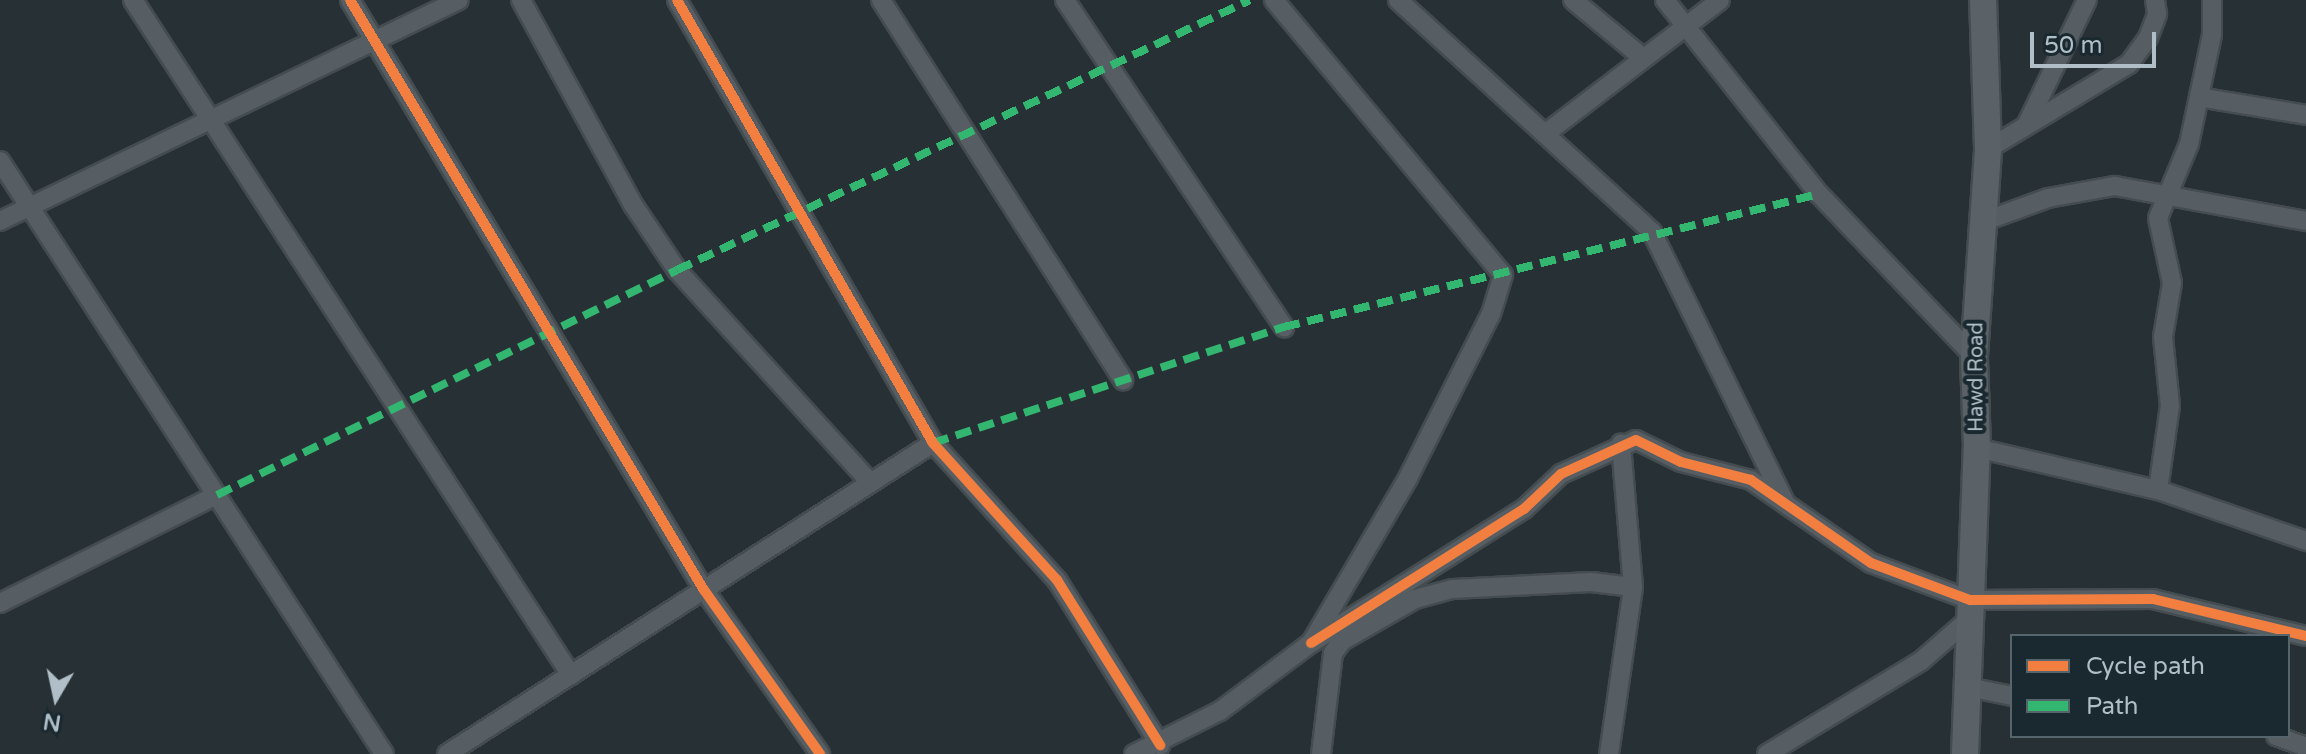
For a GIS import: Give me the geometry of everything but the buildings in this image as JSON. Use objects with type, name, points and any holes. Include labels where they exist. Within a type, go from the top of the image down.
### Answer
[{"type":"main road","name":"Hawd Road","points":[[1965,754],[1977,448],[1974,356],[1988,149],[1983,0]]},
{"type":"street","points":[[133,0],[571,675]]},
{"type":"street","points":[[350,0],[704,590],[820,754]]},
{"type":"street","points":[[0,221],[459,0]]},
{"type":"street","points":[[521,0],[634,206],[677,270],[871,483]]},
{"type":"street","points":[[677,0],[933,443],[1057,580],[1160,745]]},
{"type":"street","points":[[881,0],[1123,380]]},
{"type":"street","points":[[1065,0],[1284,327]]},
{"type":"street","points":[[1274,0],[1503,275],[1491,314],[1408,478],[1311,643]]},
{"type":"street","points":[[1398,0],[1652,232],[1787,507]]},
{"type":"street","points":[[1573,0],[1643,58]]},
{"type":"street","points":[[1665,0],[1819,194],[1974,356]]},
{"type":"street","points":[[1545,134],[1720,0]]},
{"type":"street","points":[[2026,126],[2087,0]]},
{"type":"street","points":[[1988,149],[2129,64],[2148,38],[2157,14],[2155,0]]},
{"type":"street","points":[[2158,490],[2170,406],[2163,337],[2172,283],[2158,218],[2189,144],[2212,35],[2212,0]]},
{"type":"street","points":[[2199,97],[2306,115]]},
{"type":"street","points":[[0,161],[384,754]]},
{"type":"street","points":[[1985,221],[2048,198],[2115,186],[2306,221]]},
{"type":"street","points":[[1134,754],[1160,745],[1220,711],[1311,643],[1524,509],[1561,474],[1621,444],[1636,440],[1681,462],[1733,471],[1871,563],[1969,610],[2153,599],[2306,636]]},
{"type":"street","points":[[447,754],[933,443]]},
{"type":"street","points":[[1609,754],[1633,587],[1621,444]]},
{"type":"street","points":[[1977,448],[2158,490],[2306,541]]},
{"type":"street","points":[[0,603],[217,495]]},
{"type":"street","points":[[1321,754],[1333,653],[1342,641],[1415,599],[1453,589],[1591,582],[1633,587]]},
{"type":"street","points":[[1767,754],[1921,661],[1969,610]]},
{"type":"street","points":[[1968,687],[2010,696]]},
{"type":"street","points":[[2281,738],[2306,747]]},
{"type":"marked path","points":[[217,495],[677,270],[1250,0]]},
{"type":"marked path","points":[[933,443],[1284,327],[1819,194]]},
{"type":"cycle path","points":[[350,0],[704,590],[820,754]]},
{"type":"cycle path","points":[[677,0],[933,443],[1057,580],[1160,745]]},
{"type":"cycle path","points":[[1311,643],[1524,509],[1561,474],[1636,440],[1681,462],[1751,480],[1871,563],[1970,600],[2153,599],[2306,636]]}]
